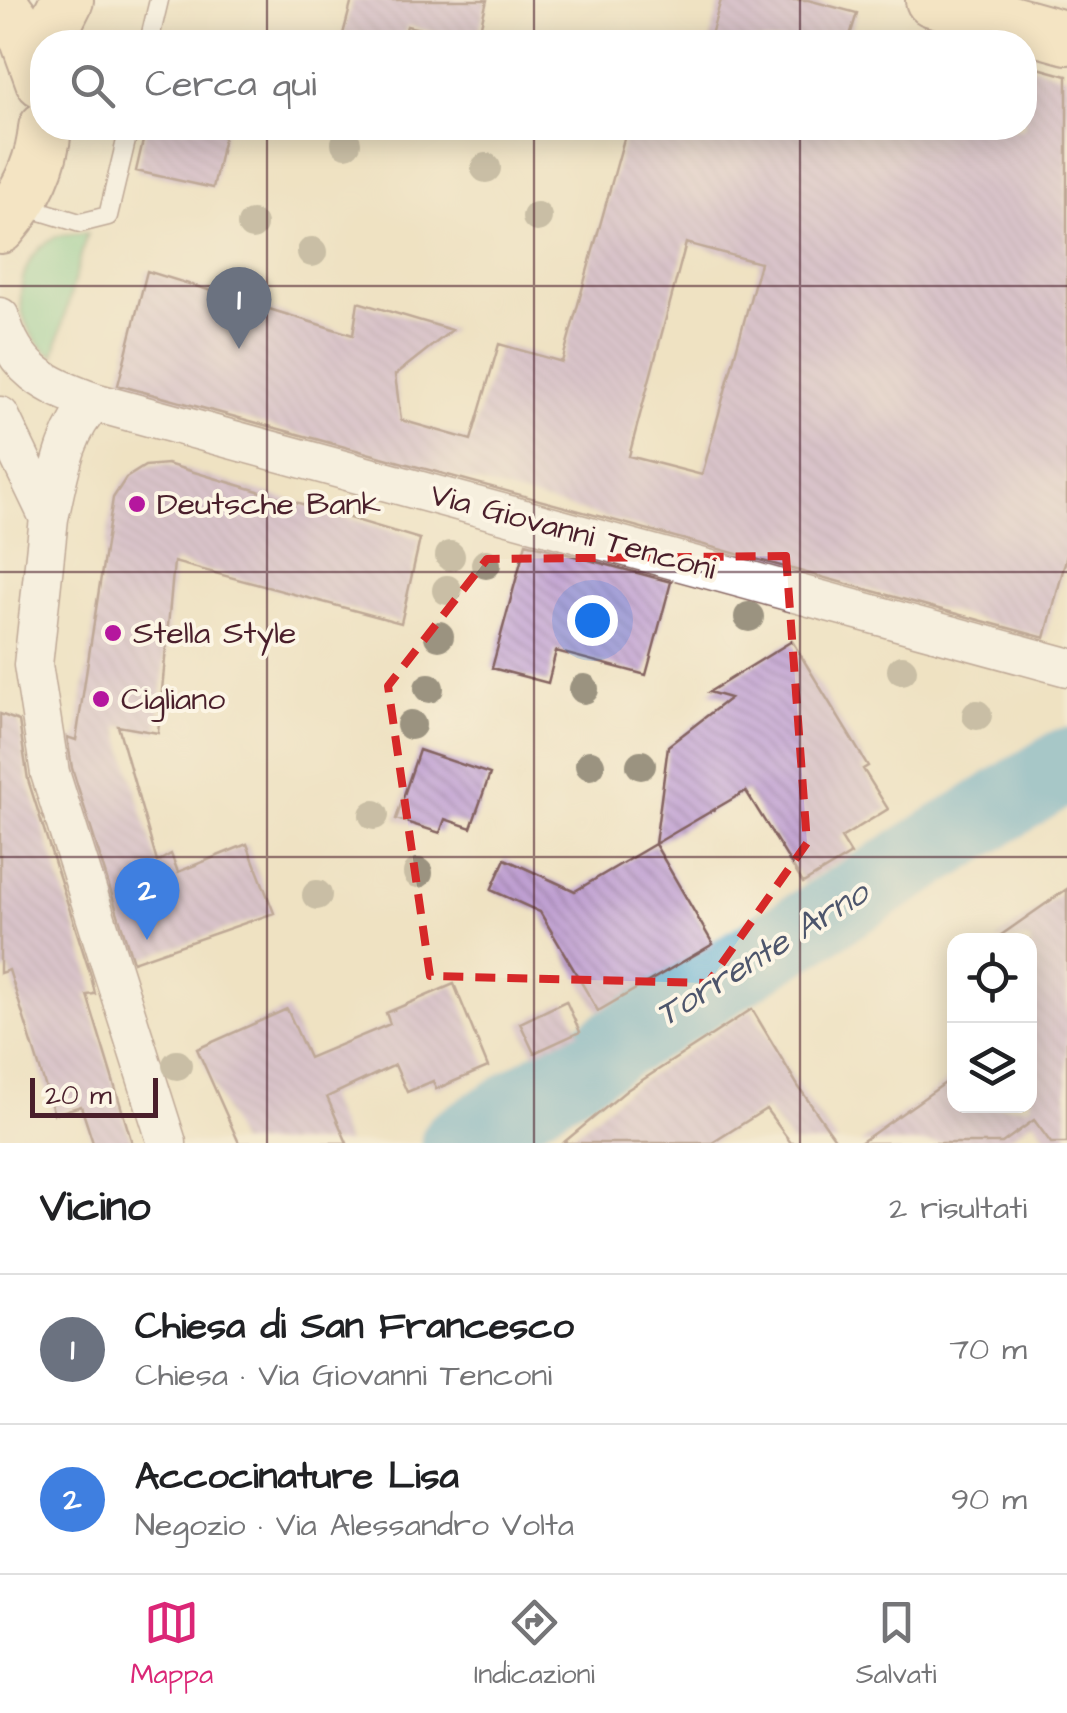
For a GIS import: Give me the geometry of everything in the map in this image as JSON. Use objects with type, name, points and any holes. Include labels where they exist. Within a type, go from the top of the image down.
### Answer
[{"type":"street","points":[[52,30],[67,0]]},
{"type":"street","points":[[932,0],[1067,38]]},
{"type":"street","points":[[0,2],[24,33],[30,49]]},
{"type":"street","points":[[9,215],[36,169],[42,140]]},
{"type":"street","name":"Via Giovanni Tenconi","points":[[0,317],[7,341],[28,370],[56,389],[94,402],[1067,667]]},
{"type":"street","points":[[94,402],[78,418],[68,438],[49,518],[34,664],[50,773],[168,1143]]},
{"type":"street","points":[[0,416],[49,518]]},
{"type":"lane","points":[[152,30],[159,0]]},
{"type":"lane","points":[[9,215],[80,223],[108,216],[126,140]]},
{"type":"highlighted area","points":[[786,556],[807,843],[708,983],[430,976],[388,686],[487,559]]},
{"type":"green space","points":[[87,233],[54,356],[29,330],[23,314],[23,279],[29,262],[55,237]]},
{"type":"building","points":[[352,0],[487,0],[480,30],[424,30],[407,26],[406,30],[344,30]]},
{"type":"building","points":[[721,0],[808,0],[857,13],[852,30],[712,30]]},
{"type":"building","points":[[1037,68],[1067,76],[1067,555],[1045,638],[118,385],[147,271],[353,335],[358,302],[452,330],[395,375],[401,420],[471,440],[499,344],[562,362],[624,140],[1037,140]],"holes":[[[686,243],[760,263],[702,475],[629,456]]]},
{"type":"building","points":[[143,140],[223,140],[213,188],[136,171]]},
{"type":"building","points":[[167,464],[420,539],[401,623],[174,562],[158,733],[118,726],[157,862],[171,854],[178,872],[247,844],[274,913],[133,962],[72,768],[67,737],[76,740],[113,498],[126,478],[145,466]]},
{"type":"building","points":[[526,543],[671,582],[646,675],[556,651],[548,683],[492,668]]},
{"type":"building","points":[[792,641],[868,766],[863,769],[888,809],[841,838],[851,854],[803,883],[746,791],[655,844],[668,746],[730,698],[709,692]]},
{"type":"building","points":[[0,714],[19,721],[28,780],[91,976],[95,994],[87,995],[132,1143],[93,1143],[81,1106],[54,1114],[9,970],[0,973]]},
{"type":"building","points":[[419,750],[490,774],[471,828],[445,819],[440,833],[396,819]]},
{"type":"building","points":[[655,844],[713,944],[598,1011],[540,912],[491,890],[505,859],[575,891]]},
{"type":"building","points":[[1067,889],[1067,1143],[1051,1143],[1034,1120],[1002,1143],[860,1143],[947,1082],[947,1113],[1037,1113],[1037,933],[1004,933]]},
{"type":"building","points":[[454,984],[488,1067],[436,1089],[433,1081],[407,1092],[395,1065],[327,1097],[347,1143],[239,1143],[197,1049],[287,1009],[309,1058],[390,1024],[386,1013]]},
{"type":"building","points":[[566,1001],[580,1032],[534,1053],[520,1023]]},
{"type":"building","points":[[752,1009],[838,1143],[791,1143],[766,1109],[712,1143],[563,1143],[627,1090]]},
{"type":"waterway","name":"Torrente Arno","points":[[458,1143],[1067,765]]},
{"type":"place","name":"Chiesa di San Francesco","points":[[239,349]]},
{"type":"place","name":"Deutsche Bank","points":[[137,504]]},
{"type":"place","name":"Stella Style","points":[[113,633]]},
{"type":"place","name":"Cigliano","points":[[101,699]]},
{"type":"place","name":"Accocinature Lisa","points":[[147,940]]}]
